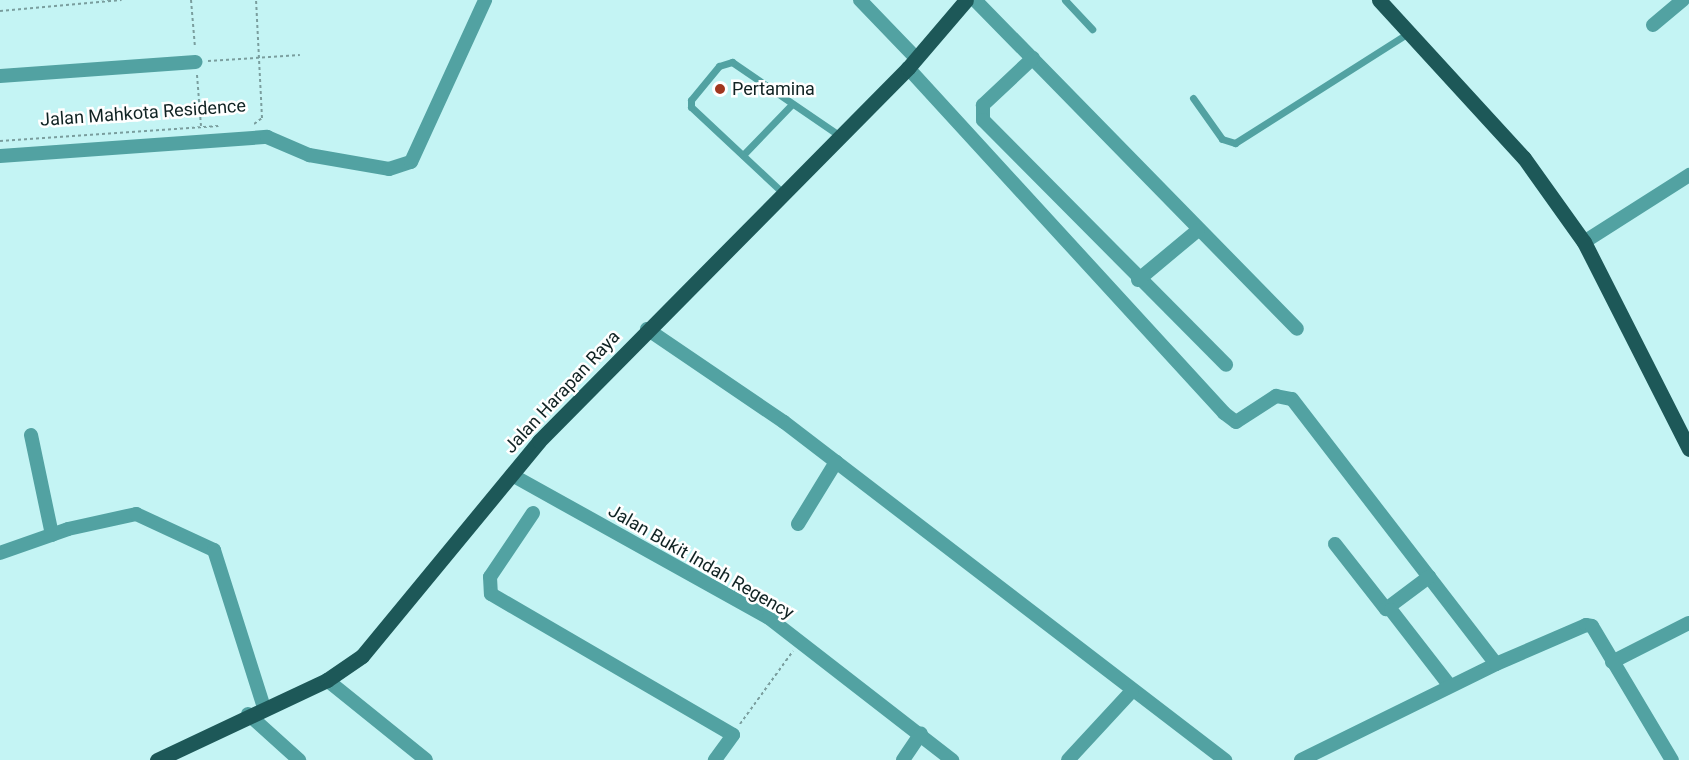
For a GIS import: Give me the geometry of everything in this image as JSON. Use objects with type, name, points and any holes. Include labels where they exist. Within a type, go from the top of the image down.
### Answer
[{"type":"main road","name":"Jalan Harapan Raya","points":[[163,758],[248,714],[327,680],[382,637],[539,441],[912,63],[966,0]]},
{"type":"main road","points":[[1379,0],[1524,158],[1584,242],[1689,449]]},
{"type":"street","points":[[0,156],[267,137],[309,155],[389,169],[411,162],[485,0]]},
{"type":"street","points":[[860,0],[912,63],[1224,413],[1236,422],[1242,421],[1264,402],[1281,395],[1292,399],[1496,664]]},
{"type":"street","points":[[975,0],[1297,329]]},
{"type":"street","points":[[1653,25],[1683,0]]},
{"type":"street","points":[[1033,58],[983,105],[983,120],[1138,280],[1226,365]]},
{"type":"street","points":[[0,75],[196,62]]},
{"type":"street","points":[[1584,242],[1689,175]]},
{"type":"street","points":[[1138,280],[1198,230]]},
{"type":"street","points":[[647,329],[836,462],[1225,760]]},
{"type":"street","points":[[32,435],[52,535]]},
{"type":"street","points":[[798,524],[836,462]]},
{"type":"street","name":"Jalan Bukit Indah Regency","points":[[513,476],[769,618],[921,733],[952,760]]},
{"type":"street","points":[[534,513],[490,577],[491,594],[733,735],[715,760]]},
{"type":"street","points":[[0,553],[52,535],[136,514],[214,550],[264,708]]},
{"type":"street","points":[[1335,544],[1380,604],[1391,610],[1450,686]]},
{"type":"street","points":[[1391,610],[1430,577]]},
{"type":"street","points":[[1612,662],[1689,623]]},
{"type":"street","points":[[1301,760],[1496,664],[1586,625],[1592,626],[1672,760]]},
{"type":"street","points":[[327,680],[426,760]]},
{"type":"street","points":[[1068,760],[1132,691]]},
{"type":"street","points":[[248,714],[299,760]]},
{"type":"street","points":[[903,760],[921,733]]},
{"type":"lane","points":[[1065,0],[1092,29]]},
{"type":"lane","points":[[1193,98],[1222,139],[1235,143],[1408,33]]},
{"type":"lane","points":[[783,193],[690,103],[719,66],[732,62],[840,136]]},
{"type":"lane","points":[[743,155],[792,104]]},
{"type":"path","points":[[0,11],[122,0]]},
{"type":"path","name":"Jalan Mahkota Residence","points":[[247,125],[262,118],[256,0]]},
{"type":"path","points":[[196,62],[300,55]]},
{"type":"path","name":"Jalan Mahkota Residence","points":[[0,141],[224,126]]},
{"type":"path","points":[[733,735],[800,641]]},
{"type":"place","name":"Pertamina","points":[[720,89]]}]
